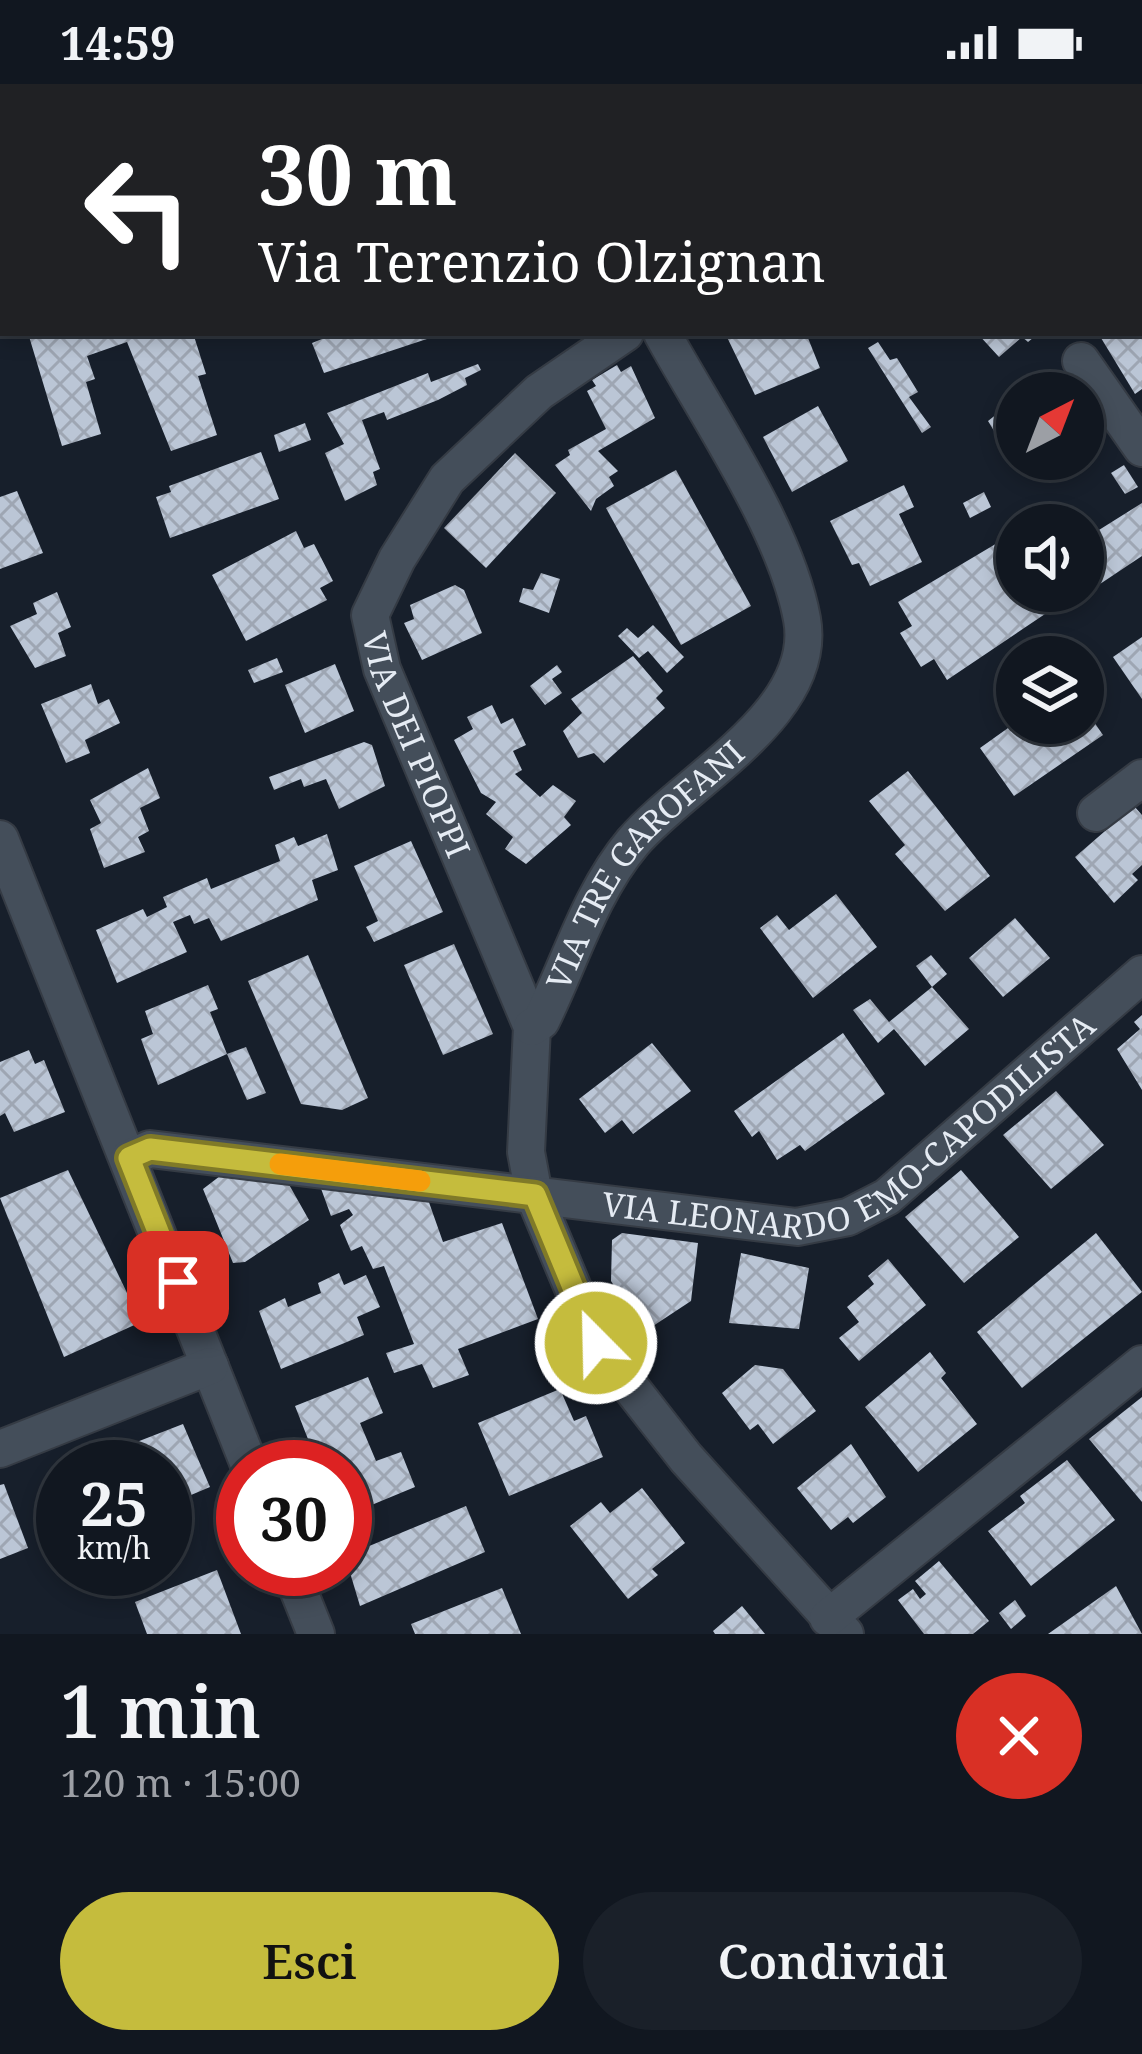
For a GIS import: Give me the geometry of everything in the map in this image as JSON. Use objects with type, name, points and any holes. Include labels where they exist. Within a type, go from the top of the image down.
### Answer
[{"type":"street","name":"VIA DEI PIOPPI","points":[[532,1027],[382,669],[370,615],[397,559],[447,479],[539,392],[622,336]]},
{"type":"street","name":"VIA TRE GAROFANI","points":[[664,336],[788,564],[803,624],[800,663],[775,714],[703,773],[631,844],[591,910],[541,1021],[532,1027],[526,1152],[535,1195],[596,1343],[686,1458],[837,1626]]},
{"type":"street","points":[[1082,361],[1142,448]]},
{"type":"street","points":[[1096,813],[1142,778]]},
{"type":"street","points":[[0,839],[239,1440]]},
{"type":"street","name":"VIA LEONARDO EMO-CAPODILISTA","points":[[129,1158],[150,1149],[797,1227],[848,1217],[886,1197],[1142,974]]},
{"type":"street","points":[[837,1626],[1142,1364]]},
{"type":"street","points":[[0,1449],[210,1366]]},
{"type":"street","points":[[301,1596],[316,1634]]},
{"type":"building","points":[[29,336],[194,336],[206,374],[198,376],[217,435],[171,451],[127,342],[87,356],[95,379],[86,382],[101,434],[62,446]]},
{"type":"building","points":[[330,336],[436,336],[324,373],[312,343]]},
{"type":"building","points":[[726,336],[807,336],[820,368],[755,395]]},
{"type":"building","points":[[980,336],[1035,336],[1028,342],[1022,337],[999,357]]},
{"type":"building","points":[[1100,336],[1142,336],[1142,389],[1135,394]]},
{"type":"building","points":[[878,342],[890,360],[897,358],[918,392],[909,397],[931,427],[922,433],[868,348]]},
{"type":"building","points":[[478,364],[481,370],[465,378],[467,385],[438,400],[387,420],[384,412],[362,420],[380,469],[373,472],[377,485],[345,501],[325,453],[344,444],[327,413],[428,373],[431,382]]},
{"type":"building","points":[[617,365],[621,372],[631,366],[655,418],[598,451],[618,471],[609,477],[614,486],[596,499],[591,511],[555,465],[570,455],[568,450],[606,429],[587,391],[596,386],[592,380]]},
{"type":"building","points":[[818,406],[848,461],[792,492],[763,437]]},
{"type":"building","points":[[305,423],[311,440],[279,452],[274,435]]},
{"type":"building","points":[[261,452],[279,499],[170,538],[156,497],[171,492],[169,486]]},
{"type":"building","points":[[515,453],[556,493],[486,568],[444,528]]},
{"type":"building","points":[[1124,465],[1138,487],[1125,494],[1111,473]]},
{"type":"building","points":[[676,470],[751,606],[681,645],[606,508]]},
{"type":"building","points":[[904,485],[914,507],[899,514],[922,562],[870,586],[859,563],[852,565],[830,521]]},
{"type":"building","points":[[17,491],[43,553],[0,569],[0,497]]},
{"type":"building","points":[[984,492],[991,507],[970,518],[963,503]]},
{"type":"building","points":[[1142,503],[1142,556],[1104,581],[1104,527]]},
{"type":"building","points":[[296,531],[304,548],[314,544],[333,581],[320,588],[327,600],[246,641],[212,575]]},
{"type":"building","points":[[996,544],[996,612],[1048,612],[1012,636],[996,636],[996,647],[947,680],[934,659],[921,667],[900,633],[912,626],[898,602]]},
{"type":"building","points":[[541,573],[560,579],[549,613],[519,602],[523,588],[533,590]]},
{"type":"building","points":[[455,585],[464,590],[482,633],[422,660],[404,623],[414,619],[410,605]]},
{"type":"building","points":[[57,592],[71,627],[58,633],[66,656],[35,668],[10,626],[37,614],[33,603]]},
{"type":"building","points":[[653,625],[684,657],[667,673],[648,651],[639,658],[618,636],[627,628],[638,638]]},
{"type":"building","points":[[1142,637],[1142,699],[1113,657]]},
{"type":"building","points":[[633,656],[663,691],[656,698],[665,708],[604,763],[594,753],[578,758],[563,731],[582,713],[571,699]]},
{"type":"building","points":[[277,658],[283,672],[254,683],[248,670]]},
{"type":"building","points":[[335,664],[354,711],[305,733],[285,685]]},
{"type":"building","points":[[557,665],[562,672],[552,679],[562,693],[545,705],[530,686]]},
{"type":"building","points":[[91,684],[98,704],[109,699],[120,723],[85,740],[90,753],[66,763],[41,704]]},
{"type":"building","points":[[492,705],[501,724],[513,718],[526,745],[513,751],[522,770],[515,774],[540,797],[553,785],[576,801],[564,817],[571,825],[526,864],[505,849],[513,837],[486,814],[496,802],[481,793],[454,740],[473,729],[467,717]]},
{"type":"building","points":[[996,737],[996,744],[1090,744],[1014,796],[980,748]]},
{"type":"building","points":[[364,742],[372,745],[385,786],[339,809],[326,779],[304,787],[301,779],[274,790],[269,777]]},
{"type":"building","points":[[148,768],[160,798],[140,808],[149,831],[138,837],[145,852],[104,868],[90,829],[101,823],[90,800]]},
{"type":"building","points":[[908,771],[990,876],[945,911],[895,854],[905,845],[869,801]]},
{"type":"building","points":[[1134,806],[1142,815],[1142,865],[1132,874],[1138,880],[1114,903],[1075,857]]},
{"type":"building","points":[[327,834],[338,870],[312,880],[318,900],[221,941],[209,918],[194,924],[190,915],[173,922],[187,952],[117,983],[96,930],[143,909],[147,917],[167,907],[163,897],[207,878],[211,889],[280,861],[275,845],[294,837],[298,846]]},
{"type":"building","points":[[411,841],[443,912],[374,942],[366,927],[378,921],[354,866]]},
{"type":"building","points":[[836,894],[877,947],[813,998],[760,928],[777,915],[789,930]]},
{"type":"building","points":[[1015,918],[1050,958],[1003,997],[969,958]]},
{"type":"building","points":[[454,944],[493,1034],[443,1055],[404,965]]},
{"type":"building","points":[[308,955],[368,1098],[342,1110],[301,1104],[248,981]]},
{"type":"building","points":[[931,955],[947,974],[932,987],[916,966]]},
{"type":"building","points":[[208,985],[218,1009],[210,1012],[227,1054],[158,1085],[141,1039],[153,1034],[145,1011]]},
{"type":"building","points":[[932,987],[969,1029],[925,1066],[894,1029],[878,1043],[853,1010],[870,999],[889,1022]]},
{"type":"building","points":[[1142,1015],[1142,1090],[1117,1049],[1140,1029],[1134,1022]]},
{"type":"building","points":[[843,1033],[885,1094],[805,1151],[800,1145],[777,1160],[759,1131],[752,1137],[734,1111]]},
{"type":"building","points":[[652,1043],[691,1091],[633,1134],[622,1120],[605,1133],[579,1099]]},
{"type":"building","points":[[246,1047],[266,1093],[247,1100],[227,1054]]},
{"type":"building","points":[[29,1050],[35,1064],[44,1060],[65,1112],[14,1132],[5,1113],[0,1116],[0,1062]]},
{"type":"building","points":[[1056,1091],[1104,1145],[1051,1189],[1003,1135]]},
{"type":"building","points":[[68,1170],[141,1322],[64,1357],[0,1198]]},
{"type":"building","points":[[961,1170],[1019,1237],[964,1283],[905,1217]]},
{"type":"building","points":[[283,1174],[309,1220],[245,1262],[233,1263],[203,1189],[220,1176],[280,1184],[277,1178]]},
{"type":"building","points":[[319,1183],[425,1191],[443,1242],[502,1223],[538,1319],[458,1349],[469,1375],[433,1388],[422,1364],[394,1373],[386,1353],[414,1344],[384,1266],[373,1269],[362,1246],[351,1251],[340,1225],[353,1215],[349,1209],[331,1216]]},
{"type":"building","points":[[622,1233],[698,1243],[691,1301],[644,1332],[611,1281],[612,1240]]},
{"type":"building","points":[[1096,1233],[1142,1292],[1022,1388],[977,1332]]},
{"type":"building","points":[[741,1253],[809,1268],[799,1329],[729,1323]]},
{"type":"building","points":[[888,1259],[926,1305],[859,1361],[839,1338],[859,1322],[847,1307],[874,1284],[868,1276]]},
{"type":"building","points":[[339,1273],[344,1285],[366,1275],[380,1307],[357,1317],[364,1335],[281,1369],[259,1311],[285,1298],[288,1307],[321,1293],[318,1283]]},
{"type":"building","points":[[930,1352],[946,1373],[941,1378],[977,1424],[918,1472],[865,1407]]},
{"type":"building","points":[[755,1365],[783,1369],[816,1411],[773,1444],[758,1424],[750,1430],[722,1393]]},
{"type":"building","points":[[368,1377],[383,1413],[360,1423],[367,1440],[308,1440],[295,1406]]},
{"type":"building","points":[[560,1389],[574,1421],[586,1416],[603,1457],[509,1496],[478,1423]]},
{"type":"building","points":[[1142,1397],[1142,1502],[1089,1439]]},
{"type":"building","points":[[183,1424],[190,1440],[142,1440]]},
{"type":"building","points":[[851,1444],[886,1497],[853,1523],[848,1517],[831,1530],[797,1488]]},
{"type":"building","points":[[192,1445],[210,1487],[192,1495]]},
{"type":"building","points":[[372,1452],[376,1461],[401,1452],[415,1487],[372,1505]]},
{"type":"building","points":[[1067,1460],[1115,1520],[1031,1586],[988,1531],[1025,1503],[1020,1496]]},
{"type":"building","points":[[4,1484],[28,1548],[0,1559],[0,1485]]},
{"type":"building","points":[[642,1488],[685,1543],[652,1569],[658,1575],[628,1599],[570,1526],[601,1502],[610,1513]]},
{"type":"building","points":[[466,1506],[485,1552],[360,1606],[357,1596],[372,1596],[372,1545]]},
{"type":"building","points":[[939,1561],[989,1621],[973,1634],[924,1634],[898,1600],[913,1589],[920,1599],[926,1594],[915,1581]]},
{"type":"building","points":[[216,1570],[216,1596],[227,1596],[241,1634],[147,1634],[135,1602],[150,1596],[192,1596],[192,1580]]},
{"type":"building","points":[[1116,1586],[1142,1634],[1048,1634]]},
{"type":"building","points":[[502,1588],[521,1634],[415,1634],[411,1624]]},
{"type":"building","points":[[1015,1600],[1026,1616],[1011,1629],[999,1613]]},
{"type":"building","points":[[742,1606],[765,1634],[715,1634],[713,1631]]},
{"type":"slow traffic","points":[[280,1164],[420,1181]]},
{"type":"route","points":[[178,1282],[129,1158],[150,1149],[535,1195],[596,1343]]}]
